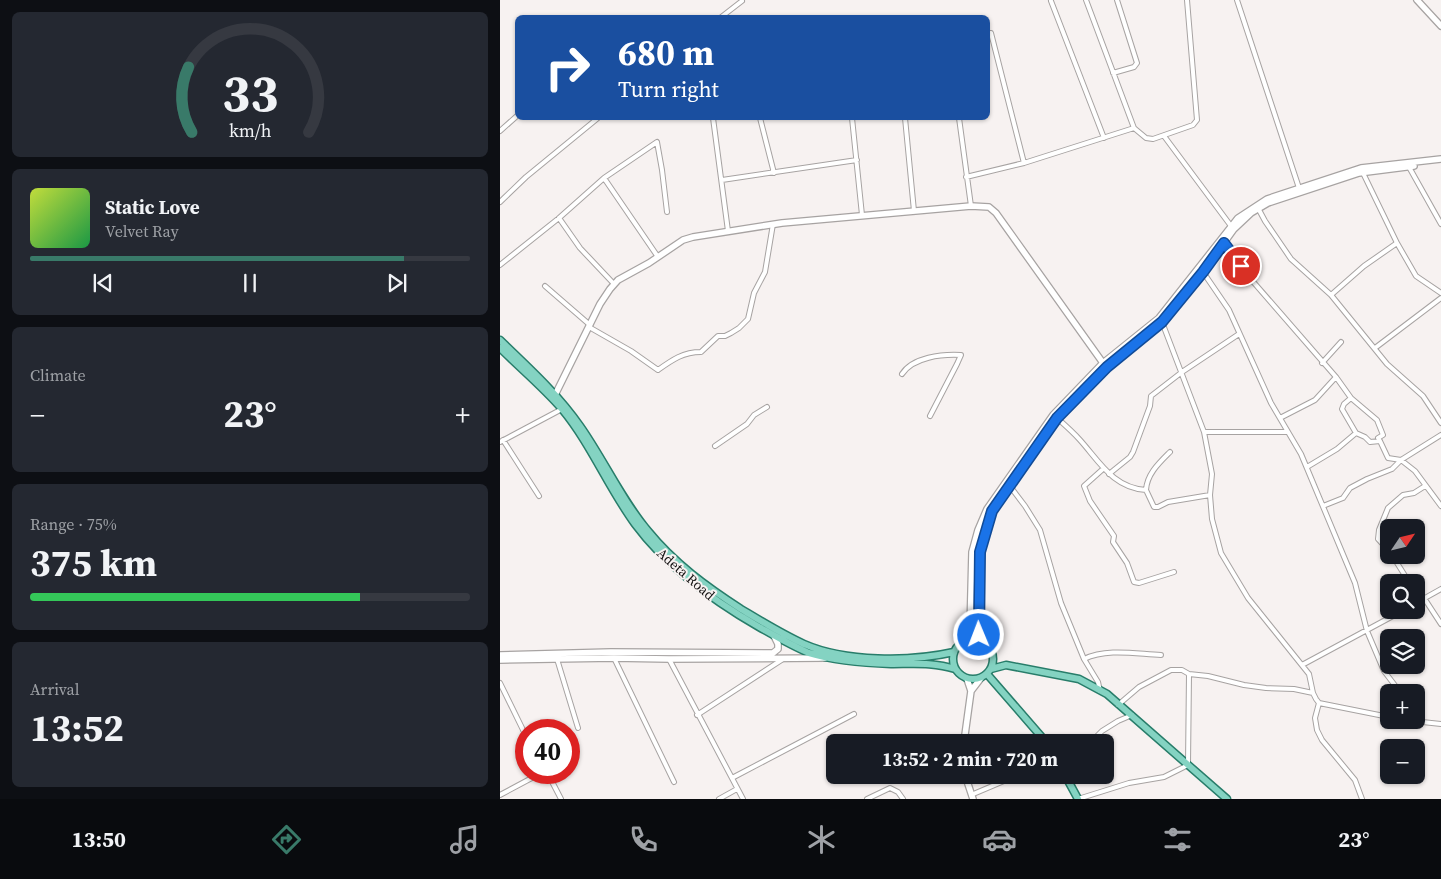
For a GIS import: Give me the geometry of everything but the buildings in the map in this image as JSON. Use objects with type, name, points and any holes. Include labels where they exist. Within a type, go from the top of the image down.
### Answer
[{"type":"main road","name":"Adeta Road","points":[[500,340],[555,395],[581,427],[642,523],[683,570],[714,599],[774,636],[808,652],[829,658],[872,663],[939,664],[955,669]]},
{"type":"main road","name":"Adeta Road","points":[[500,348],[562,409],[585,442],[635,523],[664,557],[717,593],[778,631],[805,645],[856,657],[938,656],[954,652]]},
{"type":"main road","points":[[986,674],[993,663],[990,648],[984,642],[976,639],[967,640],[959,644],[954,652],[952,662],[960,675],[967,679],[974,680],[1006,665]]},
{"type":"main road","points":[[992,655],[1006,665],[1079,679],[1107,694],[1227,799]]},
{"type":"main road","points":[[986,674],[1039,734]]},
{"type":"main road","points":[[1070,784],[1078,799]]},
{"type":"street","points":[[1051,0],[1104,138]]},
{"type":"street","points":[[1086,0],[1134,128],[1146,138],[1153,139],[1194,125],[1197,120],[1187,0]]},
{"type":"street","points":[[1113,73],[1134,67],[1136,63],[1116,0]]},
{"type":"street","points":[[1237,0],[1299,188]]},
{"type":"street","points":[[1417,0],[1441,26]]},
{"type":"street","points":[[724,15],[742,1]]},
{"type":"street","points":[[991,33],[1024,163]]},
{"type":"street","points":[[500,131],[515,118]]},
{"type":"street","points":[[500,202],[526,177],[596,120]]},
{"type":"street","points":[[712,120],[728,231]]},
{"type":"street","points":[[761,120],[774,173]]},
{"type":"street","points":[[852,120],[862,215]]},
{"type":"street","points":[[905,120],[914,211]]},
{"type":"street","points":[[959,120],[971,206]]},
{"type":"street","points":[[966,178],[1024,163],[1134,128]]},
{"type":"street","points":[[1164,136],[1231,226]]},
{"type":"street","points":[[500,265],[559,218],[604,178],[656,142],[662,170],[667,212]]},
{"type":"street","points":[[967,640],[970,630],[972,552],[978,530],[987,509],[1009,485],[1057,418],[1107,367],[1162,322],[1231,226],[1241,215],[1267,199],[1299,188],[1363,172],[1409,167],[1441,159]]},
{"type":"street","points":[[722,180],[856,160]]},
{"type":"street","points":[[984,642],[979,635],[978,628],[980,552],[992,511],[1001,493],[1054,415],[1103,363],[1159,318],[1203,272],[1234,229],[1258,208],[1268,202],[1366,167],[1431,162],[1441,163]]},
{"type":"street","points":[[1409,167],[1441,224]]},
{"type":"street","points":[[1363,172],[1397,243],[1416,276],[1441,293]]},
{"type":"street","points":[[604,178],[658,257]]},
{"type":"street","points":[[555,395],[600,304],[614,284],[687,238],[773,224],[971,206],[989,207],[996,213],[1103,363]]},
{"type":"street","points":[[1258,208],[1291,259],[1331,294],[1387,364],[1423,396],[1441,423]]},
{"type":"street","points":[[559,218],[580,248],[614,284]]},
{"type":"street","points":[[545,286],[590,326],[658,370],[678,356],[690,352],[701,352],[718,336],[725,336],[731,333],[748,319],[754,293],[765,272],[773,224]]},
{"type":"street","points":[[1224,243],[1249,277],[1336,377],[1351,398],[1377,420],[1383,435],[1378,438],[1388,458],[1401,460],[1417,473],[1441,506]]},
{"type":"street","points":[[1331,294],[1364,266],[1397,243]]},
{"type":"street","points":[[1203,272],[1229,310],[1267,395],[1307,468],[1355,583],[1367,630],[1384,672],[1394,684]]},
{"type":"street","points":[[1375,348],[1441,298]]},
{"type":"street","points":[[1162,322],[1204,432],[1212,474],[1210,495],[1212,519],[1221,553],[1248,598],[1311,678],[1313,693],[1319,703],[1380,715]]},
{"type":"street","points":[[1109,474],[1130,457],[1133,452],[1150,406],[1151,396],[1182,372],[1239,334]]},
{"type":"street","points":[[1322,363],[1341,342]]},
{"type":"street","points":[[902,374],[921,360],[948,354],[960,355],[930,416]]},
{"type":"street","points":[[1280,418],[1315,400],[1336,377]]},
{"type":"street","points":[[1351,398],[1344,404],[1342,409],[1356,433],[1365,437],[1370,442],[1380,440]]},
{"type":"street","points":[[715,446],[747,424],[754,415],[767,408]]},
{"type":"street","points":[[539,496],[502,441],[562,409]]},
{"type":"street","points":[[1057,418],[1109,474],[1132,487],[1146,490]]},
{"type":"street","points":[[1204,432],[1288,432]]},
{"type":"street","points":[[1307,468],[1337,449],[1356,433]]},
{"type":"street","points":[[1323,506],[1343,498],[1350,488],[1366,479],[1392,469],[1401,460],[1441,435]]},
{"type":"street","points":[[1170,452],[1152,472],[1147,482],[1146,490],[1154,507],[1168,502],[1210,495]]},
{"type":"street","points":[[1103,469],[1084,486],[1090,502],[1114,536],[1113,542],[1127,563],[1134,582],[1139,583],[1174,572]]},
{"type":"street","points":[[1009,485],[1040,530],[1061,603],[1084,659],[1098,682],[1100,691]]},
{"type":"street","points":[[1384,519],[1388,508],[1404,494],[1414,493],[1426,486]]},
{"type":"street","points":[[1380,528],[1378,539],[1380,541]]},
{"type":"street","points":[[1425,599],[1441,589]]},
{"type":"street","points":[[1425,603],[1441,624]]},
{"type":"street","points":[[1302,665],[1387,619]]},
{"type":"street","points":[[500,655],[611,652],[773,653],[778,649],[774,636]]},
{"type":"street","points":[[1084,659],[1094,654],[1161,655]]},
{"type":"street","points":[[614,658],[674,782]]},
{"type":"street","points":[[500,660],[829,658]]},
{"type":"street","points":[[557,659],[575,719]]},
{"type":"street","points":[[669,659],[743,799]]},
{"type":"street","points":[[698,715],[783,659]]},
{"type":"street","points":[[1118,704],[1138,686],[1171,670],[1182,670],[1189,674],[1208,676],[1244,685],[1294,689],[1313,693]]},
{"type":"street","points":[[971,691],[986,674]]},
{"type":"street","points":[[1078,799],[1129,783],[1164,777],[1188,765],[1189,674]]},
{"type":"street","points":[[965,734],[971,691],[967,679]]},
{"type":"street","points":[[500,683],[518,719]]},
{"type":"street","points":[[1319,703],[1315,718],[1317,730],[1322,740],[1355,780],[1362,799]]},
{"type":"street","points":[[732,778],[854,714]]},
{"type":"street","points":[[1099,734],[1132,715]]},
{"type":"street","points":[[1425,722],[1441,724]]},
{"type":"street","points":[[500,795],[522,784]]},
{"type":"street","points":[[552,784],[561,799]]},
{"type":"street","points":[[968,784],[972,797],[999,784]]},
{"type":"street","points":[[867,799],[890,788],[898,792],[902,799]]},
{"type":"street","points":[[719,799],[737,789]]},
{"type":"route","points":[[979,635],[980,552],[992,511],[1009,485],[1057,418],[1107,367],[1162,322],[1224,243],[1241,266]]}]
